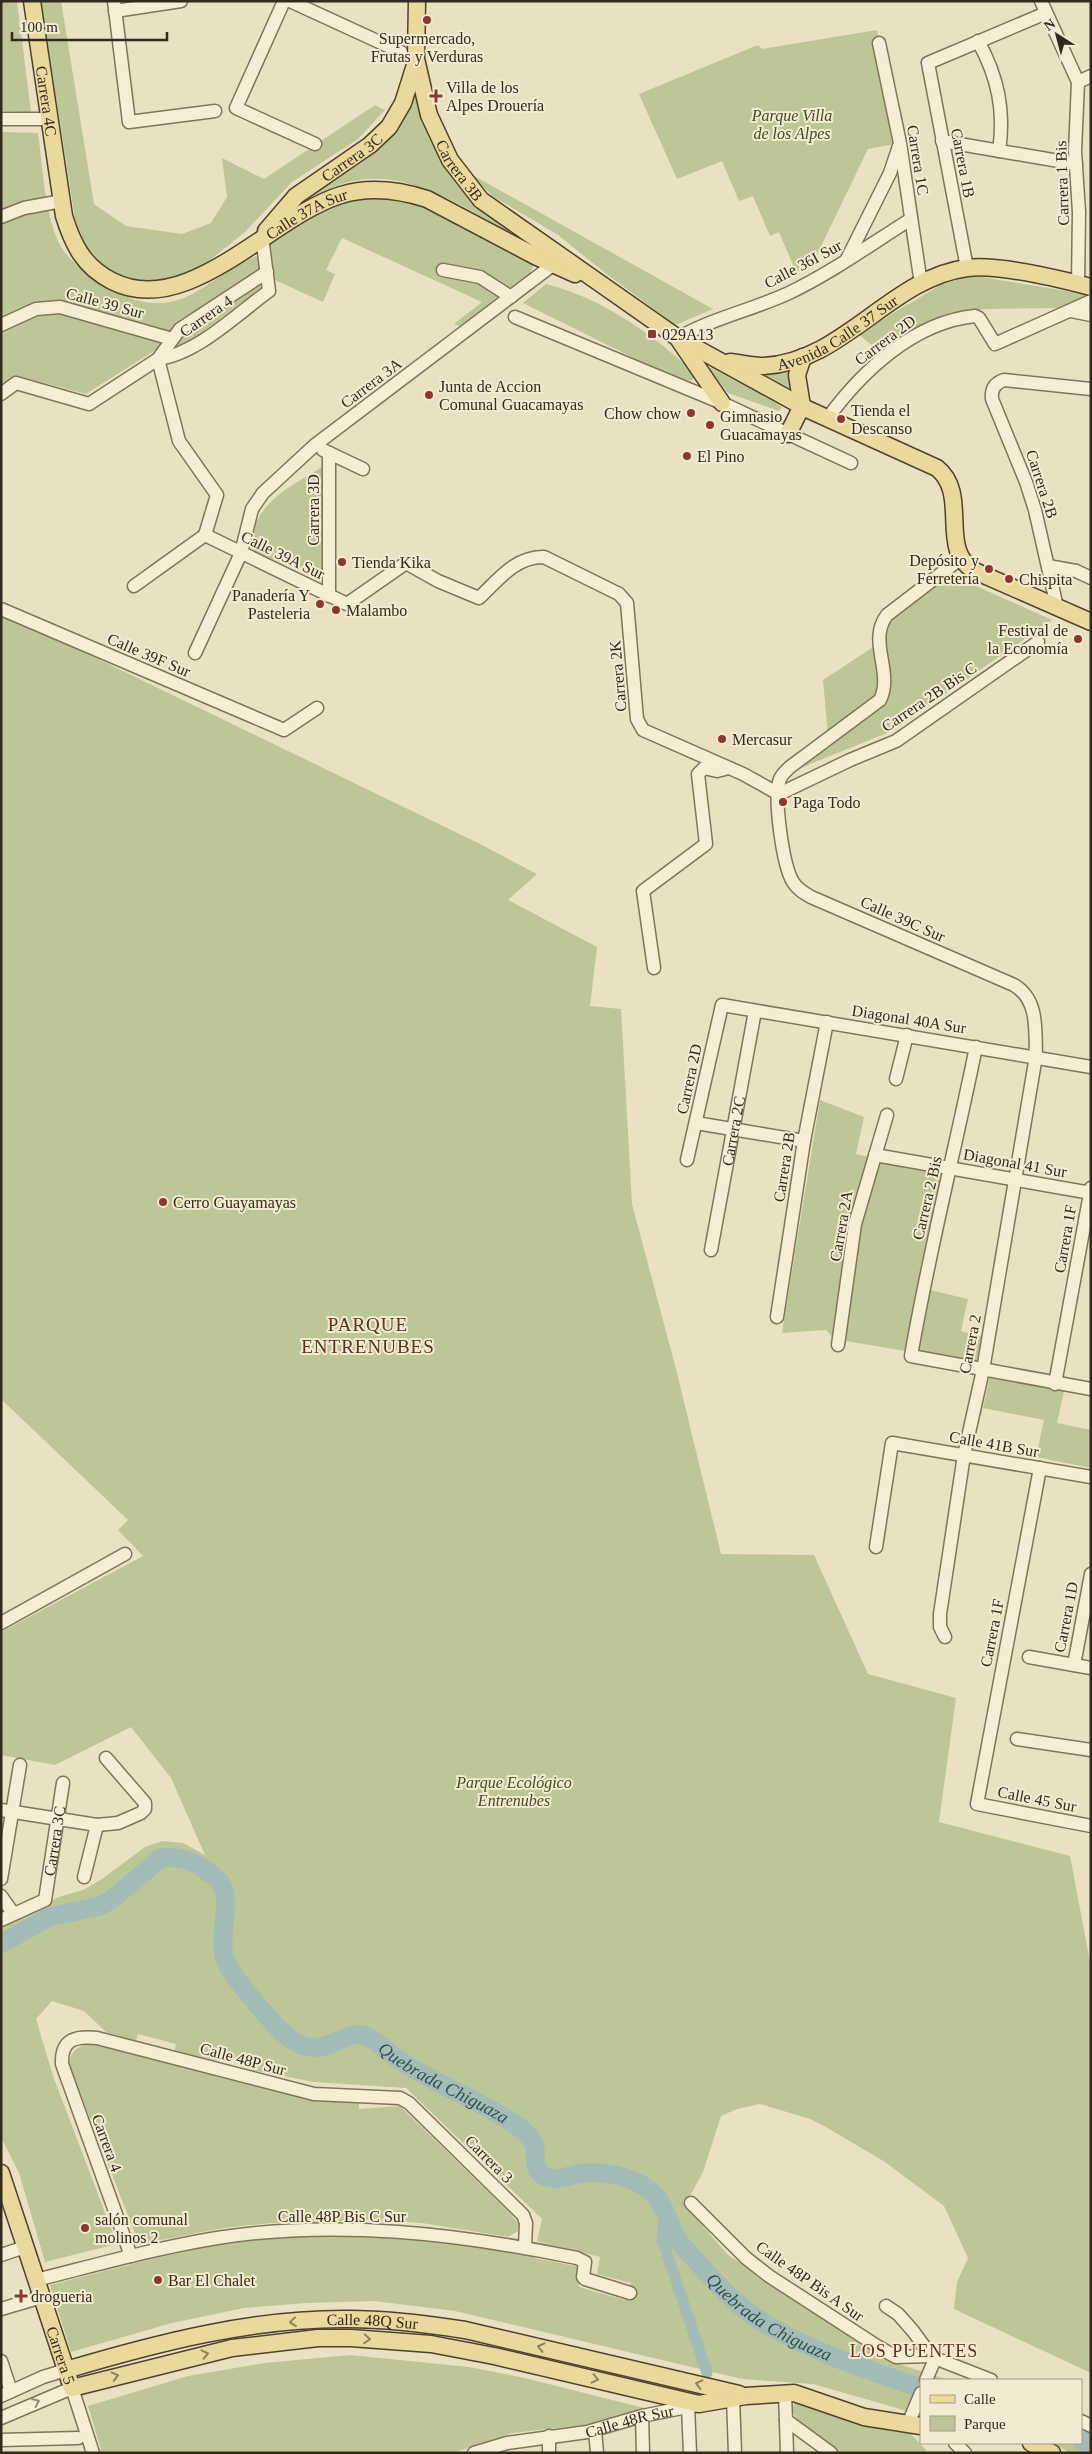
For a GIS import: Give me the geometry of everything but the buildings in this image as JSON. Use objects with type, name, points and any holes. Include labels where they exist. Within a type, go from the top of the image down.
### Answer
[{"type":"main road","name":"Carrera 4C","points":[[32,1],[62,201]]},
{"type":"main road","name":"Carrera 3B","points":[[417,1],[416,59],[425,100],[438,139],[450,160],[472,191],[494,211],[547,244],[597,283]]},
{"type":"main road","name":"Carrera 3C","points":[[262,237],[288,202],[370,145],[389,127],[403,103],[416,59]]},
{"type":"main road","name":"Calle 37A Sur","points":[[62,201],[68,228],[80,256],[103,276],[131,288],[160,289],[192,281],[310,208],[341,194],[360,190],[409,193],[441,206],[554,264],[597,283]]},
{"type":"main road","name":"Avenida Calle 37 Sur","points":[[597,283],[678,338],[721,361],[763,366],[803,357],[826,346],[921,284],[946,273],[967,268],[986,267],[1085,282]]},
{"type":"main road","points":[[678,338],[722,403]]},
{"type":"main road","points":[[788,434],[802,406],[797,375],[803,357]]},
{"type":"main road","points":[[721,361],[827,419],[937,468],[945,475],[954,497],[956,548],[960,559],[972,569],[1091,622]]},
{"type":"main road","name":"Carrera 5","points":[[1,2173],[6,2202],[25,2247],[72,2388]]},
{"type":"main road","name":"Calle 48Q Sur","points":[[66,2370],[160,2344],[213,2333],[282,2323],[349,2319],[433,2325],[465,2330],[739,2397]]},
{"type":"main road","name":"Calle 48Q Sur","points":[[72,2388],[232,2348],[318,2338],[351,2338],[432,2344],[494,2356],[694,2405]]},
{"type":"main road","name":"Calle 48R Sur","points":[[694,2405],[739,2397],[785,2392],[805,2395],[864,2417],[914,2425]]},
{"type":"main road","points":[[1033,2444],[1050,2452]]},
{"type":"street","points":[[181,1],[115,6],[129,122],[215,111]]},
{"type":"street","points":[[284,1],[236,108],[315,144]]},
{"type":"street","points":[[290,1],[401,52]]},
{"type":"street","points":[[998,151],[1002,114],[998,90],[991,66],[978,41],[1044,7],[1078,82],[1091,76]]},
{"type":"street","name":"Carrera 1B","points":[[967,268],[928,63],[978,41]]},
{"type":"street","name":"Carrera 1C","points":[[879,43],[900,143],[921,284]]},
{"type":"street","name":"Carrera 1 Bis","points":[[1078,82],[1076,164],[1085,282]]},
{"type":"street","points":[[1,119],[50,119]]},
{"type":"street","points":[[942,141],[1076,164]]},
{"type":"street","points":[[846,259],[890,172],[900,143]]},
{"type":"street","points":[[1,217],[24,208],[62,201]]},
{"type":"street","name":"Calle 36I Sur","points":[[678,338],[704,325],[790,292],[910,219]]},
{"type":"street","points":[[1,394],[16,383],[89,404],[158,359],[180,328],[267,272],[262,237]]},
{"type":"street","name":"Carrera 3A","points":[[195,653],[240,553],[252,509],[278,479],[315,445],[554,264]]},
{"type":"street","points":[[443,270],[480,277],[511,296]]},
{"type":"street","name":"Carrera 4","points":[[158,359],[171,357],[188,349],[270,291],[267,272]]},
{"type":"street","points":[[1071,312],[1091,301]]},
{"type":"street","name":"Calle 39 Sur","points":[[1,325],[36,309],[60,307],[172,339]]},
{"type":"street","points":[[1071,312],[1091,315]]},
{"type":"street","name":"Carrera 2D","points":[[827,419],[848,390],[883,359],[927,329],[948,321],[976,316],[996,344],[1071,312]]},
{"type":"street","points":[[516,317],[722,403],[851,463]]},
{"type":"street","points":[[134,586],[205,535],[217,495],[179,441],[158,359]]},
{"type":"street","name":"Carrera 2B","points":[[1057,607],[1026,482],[992,399],[994,387],[1004,380],[1091,389]]},
{"type":"street","points":[[315,445],[363,469]]},
{"type":"street","name":"Carrera 3D","points":[[329,453],[329,596]]},
{"type":"street","name":"Calle 39A Sur","points":[[205,535],[347,604]]},
{"type":"street","name":"Carrera 2K","points":[[347,604],[406,563],[438,581],[479,598],[515,564],[534,557],[544,557],[619,594],[627,603],[636,706],[641,728],[649,734],[727,767]]},
{"type":"street","name":"Calle 39C Sur","points":[[960,559],[887,615],[882,622],[878,639],[884,680],[882,695],[873,707],[790,767],[779,781],[780,828],[785,866],[799,889],[811,897],[1019,988],[1029,999],[1033,1008],[1036,1056]]},
{"type":"street","points":[[1048,566],[1076,571],[1091,578]]},
{"type":"street","name":"Calle 39F Sur","points":[[1,609],[284,730],[317,708]]},
{"type":"street","name":"Carrera 2B Bis C","points":[[779,794],[850,760],[896,741],[1038,642]]},
{"type":"street","points":[[654,968],[643,891],[706,844],[698,774],[701,769],[723,772],[727,767],[779,794]]},
{"type":"street","name":"Carrera 2D","points":[[688,1160],[722,1005]]},
{"type":"street","name":"Diagonal 40A Sur","points":[[722,1005],[1036,1056],[1091,1067]]},
{"type":"street","name":"Carrera 2C","points":[[711,1250],[756,1011]]},
{"type":"street","name":"Carrera 2B","points":[[777,1318],[804,1141],[827,1022]]},
{"type":"street","points":[[896,1079],[906,1035]]},
{"type":"street","name":"Carrera 2 Bis","points":[[976,1047],[952,1168],[922,1295],[911,1356],[983,1370]]},
{"type":"street","name":"Carrera 2","points":[[945,1637],[940,1627],[940,1614],[964,1455],[983,1370],[1036,1056]]},
{"type":"street","name":"Carrera 2A","points":[[838,1345],[855,1224],[887,1115]]},
{"type":"street","points":[[696,1123],[804,1141]]},
{"type":"street","name":"Diagonal 41 Sur","points":[[875,1155],[1090,1191]]},
{"type":"street","name":"Carrera 1F","points":[[1055,1384],[1090,1191]]},
{"type":"street","points":[[983,1370],[1091,1389]]},
{"type":"street","name":"Calle 41B Sur","points":[[876,1548],[892,1443],[1091,1477]]},
{"type":"street","name":"Carrera 1F","points":[[977,1804],[1040,1468]]},
{"type":"street","points":[[1,1623],[125,1554]]},
{"type":"street","name":"Carrera 1D","points":[[1074,1665],[1091,1574]]},
{"type":"street","points":[[1029,1657],[1091,1668]]},
{"type":"street","points":[[1017,1739],[1091,1750]]},
{"type":"street","points":[[7,1811],[58,1817],[96,1825],[118,1823],[141,1813],[145,1809],[145,1804],[106,1758]]},
{"type":"street","points":[[1,1879],[7,1811],[20,1765]]},
{"type":"street","name":"Carrera 3C","points":[[13,1913],[45,1900],[63,1783]]},
{"type":"street","name":"Calle 45 Sur","points":[[977,1804],[1091,1826]]},
{"type":"street","points":[[84,1877],[96,1825]]},
{"type":"street","points":[[1,1896],[13,1913],[1,1920]]},
{"type":"street","name":"Calle 48P Sur","points":[[69,2041],[81,2038],[97,2038],[306,2092],[335,2096],[394,2097],[409,2103]]},
{"type":"street","name":"Carrera 4","points":[[69,2041],[62,2054],[62,2064],[131,2256]]},
{"type":"street","name":"Carrera 3","points":[[409,2103],[522,2215],[526,2223],[525,2247]]},
{"type":"street","name":"Calle 48P Bis A Sur","points":[[691,2203],[746,2258],[768,2276],[896,2356],[933,2357]]},
{"type":"street","name":"Calle 48P Bis C Sur","points":[[36,2280],[131,2256],[219,2238],[304,2231],[414,2232],[525,2247],[584,2261],[585,2279],[630,2293]]},
{"type":"street","points":[[1,2255],[25,2247]]},
{"type":"street","points":[[1,2309],[42,2297]]},
{"type":"street","points":[[886,2306],[908,2326],[933,2357],[988,2379]]},
{"type":"street","points":[[927,2379],[933,2357]]},
{"type":"street","points":[[1,2361],[6,2393]]},
{"type":"street","name":"Calle 48Q Sur","points":[[6,2393],[66,2370]]},
{"type":"street","name":"Calle 48Q Sur","points":[[1,2418],[72,2388]]},
{"type":"street","name":"Carrera 5","points":[[72,2388],[93,2453]]},
{"type":"street","points":[[785,2392],[787,2453]]},
{"type":"street","points":[[735,2453],[739,2397]]},
{"type":"street","points":[[914,2425],[919,2398]]},
{"type":"street","points":[[690,2453],[694,2405]]},
{"type":"street","name":"Calle 48R Sur","points":[[474,2453],[507,2448],[549,2436],[595,2430],[642,2416],[694,2405]]},
{"type":"street","points":[[642,2416],[643,2453]]},
{"type":"street","points":[[786,2420],[831,2453]]},
{"type":"street","points":[[595,2430],[597,2453]]},
{"type":"street","points":[[549,2436],[550,2453]]},
{"type":"street","points":[[1,2440],[78,2438]]},
{"type":"street","points":[[956,2444],[965,2453]]},
{"type":"green space","points":[[1,1],[17,1],[31,112],[1,111]]},
{"type":"green space","points":[[41,1],[61,1],[94,204],[126,226],[182,234],[211,223],[227,197],[222,158],[264,179],[375,105],[385,110],[358,139],[292,182],[245,232],[199,269],[167,283],[138,284],[107,269],[86,246],[75,219]]},
{"type":"green space","name":"Parque Villa de los Alpes","points":[[877,30],[900,143],[868,149],[811,267],[796,272],[779,232],[770,236],[753,196],[739,201],[722,161],[677,179],[639,94],[758,45],[762,49]]},
{"type":"green space","points":[[415,92],[433,145],[447,169],[470,197],[514,235],[453,201],[410,184],[388,180],[365,179],[342,184],[296,204],[358,165],[381,147],[399,127]]},
{"type":"green space","points":[[1,132],[38,133],[47,202],[58,241],[76,264],[99,282],[121,295],[145,302],[171,302],[184,298],[237,265],[256,256],[262,262],[260,271],[175,323],[157,349],[86,394],[18,376],[1,387]]},
{"type":"green space","points":[[467,172],[713,309],[675,325],[558,235],[494,197]]},
{"type":"green space","points":[[360,196],[406,200],[437,211],[530,262],[533,266],[530,273],[513,290],[460,326],[454,324],[482,302],[342,238],[326,270],[335,274],[323,302],[275,280],[269,242],[312,215]]},
{"type":"green space","points":[[969,275],[1091,295],[1067,308],[984,309],[930,322],[880,352],[858,334],[939,286]]},
{"type":"green space","points":[[264,278],[264,291],[197,340],[168,353],[184,331]]},
{"type":"green space","points":[[546,284],[578,294],[622,317],[662,345],[684,364],[695,377],[691,381],[666,374],[523,303]]},
{"type":"green space","points":[[710,367],[782,407],[779,411],[728,393],[709,369]]},
{"type":"green space","points":[[788,371],[791,391],[756,376]]},
{"type":"green space","points":[[322,467],[322,525],[324,526],[322,535],[322,578],[254,552],[253,536],[256,523],[263,511],[273,500],[297,482]]},
{"type":"green space","points":[[952,575],[1052,620],[892,731],[798,769],[829,745],[823,680],[884,640],[885,623]]},
{"type":"green space","name":"Parque Ecológico Entrenubes","points":[[1,612],[478,843],[537,874],[508,900],[597,947],[590,1006],[621,1009],[632,1204],[676,1369],[721,1554],[814,1555],[868,1674],[956,1698],[939,1822],[1070,1856],[1091,1967],[1091,2373],[954,2309],[957,2282],[968,2258],[944,2206],[885,2162],[826,2127],[810,2119],[760,2104],[737,2109],[721,2116],[703,2172],[685,2205],[728,2255],[840,2328],[864,2348],[893,2362],[945,2379],[920,2379],[920,2415],[813,2384],[742,2379],[455,2311],[374,2301],[306,2303],[244,2308],[172,2323],[71,2352],[50,2285],[219,2244],[319,2236],[418,2236],[534,2253],[534,2258],[580,2267],[579,2287],[625,2300],[631,2283],[597,2274],[600,2257],[537,2241],[542,2219],[406,2088],[314,2082],[251,2070],[252,2061],[219,2055],[217,2061],[175,2051],[176,2044],[138,2034],[136,2041],[106,2032],[84,2011],[52,2001],[36,2019],[53,2076],[117,2244],[45,2262],[19,2173],[1,2137],[1,1905],[9,1919],[59,1897],[83,1890],[102,1879],[145,1847],[162,1841],[183,1843],[205,1855],[171,1778],[131,1727],[55,1765],[1,1755],[1,1632],[143,1556],[118,1530],[128,1520],[1,1399]]},
{"type":"green space","points":[[820,1100],[864,1117],[856,1154],[942,1173],[921,1288],[968,1299],[961,1331],[984,1337],[976,1363],[834,1339],[826,1330],[782,1333]]},
{"type":"green space","points":[[990,1376],[1064,1391],[1057,1423],[1091,1430],[1091,1468],[1036,1457],[1044,1420],[983,1408]]},
{"type":"green space","points":[[98,2044],[290,2094],[359,2101],[359,2109],[400,2106],[510,2213],[520,2226],[518,2231],[508,2237],[422,2223],[377,2220],[271,2223],[224,2228],[139,2244],[69,2064],[75,2050],[83,2046]]},
{"type":"green space","points":[[350,2355],[469,2367],[525,2378],[652,2410],[602,2423],[512,2433],[453,2453],[102,2453],[88,2406],[188,2376],[265,2363]]},
{"type":"green space","points":[[795,2401],[857,2425],[910,2433],[926,2450],[924,2453],[842,2453],[798,2422],[792,2410]]},
{"type":"green space","points":[[1082,2432],[1091,2436],[1091,2453],[1070,2453],[1055,2444],[1082,2444]]},
{"type":"waterway","name":"Quebrada Chiguaza","points":[[1,1944],[49,1917],[100,1906],[111,1900],[161,1858],[178,1858],[194,1863],[217,1878],[224,1890],[223,1952],[226,1962],[254,2001],[288,2037],[300,2045],[322,2047],[349,2036],[366,2036],[410,2067],[490,2109],[520,2128],[532,2140],[535,2148],[537,2169],[544,2176],[554,2179],[584,2173],[601,2173],[625,2178],[641,2185],[658,2198],[676,2237],[684,2248],[747,2311],[772,2328],[813,2348],[857,2366],[920,2388]]},
{"type":"waterway","points":[[665,2213],[662,2239],[707,2373]]},
{"type":"waterway","name":"Quebrada Chiguaza","points":[[1082,2440],[1091,2444]]},
{"type":"place","name":"Supermercado, Frutas y Verduras","points":[[427,20]]},
{"type":"place","name":"Villa de los Alpes Drouería","points":[[436,96]]},
{"type":"place","name":"029A13","points":[[652,334]]},
{"type":"place","name":"Junta de Accion Comunal Guacamayas","points":[[429,395]]},
{"type":"place","name":"Chow chow","points":[[691,413]]},
{"type":"place","name":"Tienda el Descanso","points":[[841,419]]},
{"type":"place","name":"Gimnasio Guacamayas","points":[[710,425]]},
{"type":"place","name":"El Pino","points":[[687,456]]},
{"type":"place","name":"Tienda Kika","points":[[342,562]]},
{"type":"place","name":"Depósito y Ferretería","points":[[989,569]]},
{"type":"place","name":"Chispita","points":[[1009,579]]},
{"type":"place","name":"Panadería Y Pasteleria","points":[[320,604]]},
{"type":"place","name":"Malambo","points":[[336,610]]},
{"type":"place","name":"Festival de la Economía","points":[[1078,639]]},
{"type":"place","name":"Mercasur","points":[[722,739]]},
{"type":"place","name":"Paga Todo","points":[[783,802]]},
{"type":"place","name":"Cerro Guayamayas","points":[[163,1202]]},
{"type":"place","name":"salón comunal molinos 2","points":[[85,2228]]},
{"type":"place","name":"Bar El Chalet","points":[[158,2280]]},
{"type":"place","name":"drogueria","points":[[21,2296]]},
{"type":"district","name":"PARQUE ENTRENUBES","points":[[368,1335]]},
{"type":"district","name":"LOS PUENTES","points":[[914,2351]]}]
